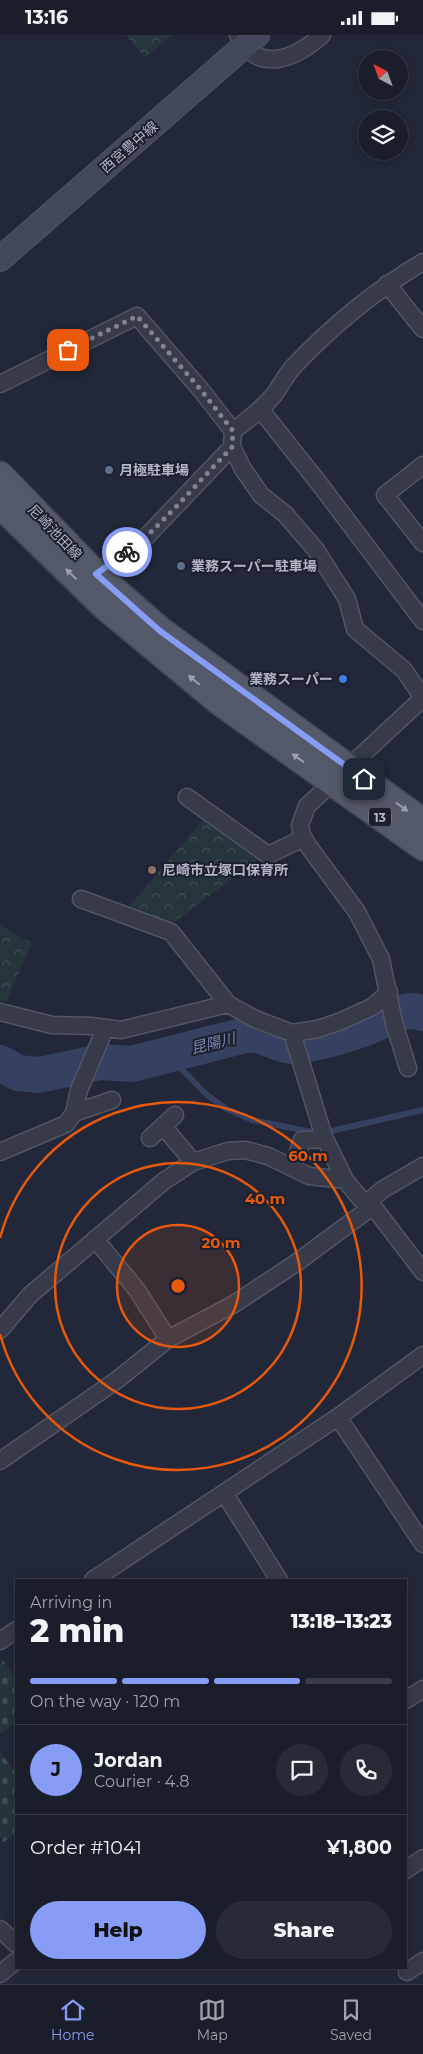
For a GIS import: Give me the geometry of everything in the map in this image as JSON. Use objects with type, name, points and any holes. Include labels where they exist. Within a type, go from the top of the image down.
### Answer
[{"type":"main road","name":"西宮豊中線","points":[[0,259],[246,39]]},
{"type":"main road","name":"尼崎池田線","points":[[0,475],[96,574],[160,631],[340,775],[423,847]]},
{"type":"main road","name":"尼崎池田線","points":[[0,505],[104,606],[221,703],[340,775],[423,821]]},
{"type":"street","points":[[246,39],[260,58],[280,60],[307,48],[322,35]]},
{"type":"street","points":[[96,574],[146,537],[260,409],[294,366],[349,314],[387,284],[423,262]]},
{"type":"street","points":[[387,284],[423,329]]},
{"type":"street","points":[[0,383],[137,316],[201,390],[232,439],[243,469],[261,495],[297,527],[331,572],[347,599],[354,629],[404,670],[423,698],[307,806],[302,814],[300,825],[304,838],[358,912],[381,959],[394,1022],[408,1068]]},
{"type":"street","points":[[260,409],[318,481],[423,621]]},
{"type":"street","points":[[423,465],[385,495],[423,543]]},
{"type":"street","points":[[187,797],[268,855],[304,838]]},
{"type":"street","points":[[81,899],[171,932],[228,1003],[294,1042],[324,1135],[345,1180],[367,1207],[375,1209],[423,1272]]},
{"type":"street","points":[[294,1042],[318,1029],[390,999]]},
{"type":"street","points":[[0,1012],[52,1025],[91,1026],[121,1030],[228,1003]]},
{"type":"street","points":[[0,1152],[66,1124],[74,1113],[79,1090],[105,1029]]},
{"type":"street","points":[[74,1113],[112,1100]]},
{"type":"street","points":[[150,1138],[169,1121],[193,1162]]},
{"type":"street","points":[[293,1167],[302,1140],[324,1135]]},
{"type":"street","points":[[0,1330],[30,1295],[164,1181],[193,1162],[216,1154],[236,1150],[268,1156],[309,1176],[345,1180]]},
{"type":"street","points":[[0,1461],[117,1380],[168,1339],[234,1304],[296,1263],[367,1207],[382,1191],[423,1166]]},
{"type":"street","points":[[95,1239],[137,1290],[168,1339]]},
{"type":"street","points":[[95,1579],[225,1495],[338,1417],[423,1355]]},
{"type":"street","points":[[338,1417],[423,1544]]},
{"type":"street","points":[[225,1495],[278,1579]]},
{"type":"street","points":[[0,1641],[15,1631]]},
{"type":"street","points":[[407,1699],[423,1689]]},
{"type":"street","points":[[407,1869],[423,1858]]},
{"type":"street","points":[[0,1929],[15,1943]]},
{"type":"street","points":[[406,1974],[423,1961]]},
{"type":"street","points":[[0,1974],[15,1962]]},
{"type":"green space","points":[[126,35],[172,35],[145,58]]},
{"type":"green space","points":[[203,819],[260,858],[173,923],[128,908]]},
{"type":"green space","points":[[0,925],[32,943],[6,1002],[0,1001]]},
{"type":"green space","points":[[3,1660],[15,1678],[15,1723],[0,1734],[0,1663]]},
{"type":"green space","points":[[0,1752],[15,1772],[15,1834],[4,1842],[0,1837]]},
{"type":"waterway","name":"昆陽川","points":[[0,1063],[18,1073],[39,1075],[100,1062],[132,1064],[249,1034],[289,1046],[296,1046],[350,1033],[407,1011],[423,1013]]},
{"type":"waterway","points":[[168,1055],[207,1095],[225,1108],[252,1120],[307,1131],[327,1132],[423,1110]]},
{"type":"way so far","points":[[68,350],[137,316],[201,390],[233,431],[232,447],[174,509],[146,537],[127,552]]},
{"type":"place","name":"月極駐車場","points":[[109,470]]},
{"type":"place","name":"業務スーパー駐車場","points":[[181,566]]},
{"type":"place","name":"業務スーパー","points":[[343,679]]},
{"type":"place","name":"尼崎市立塚口保育所","points":[[152,870]]},
{"type":"route","points":[[127,552],[96,574],[160,631],[364,779]]}]
